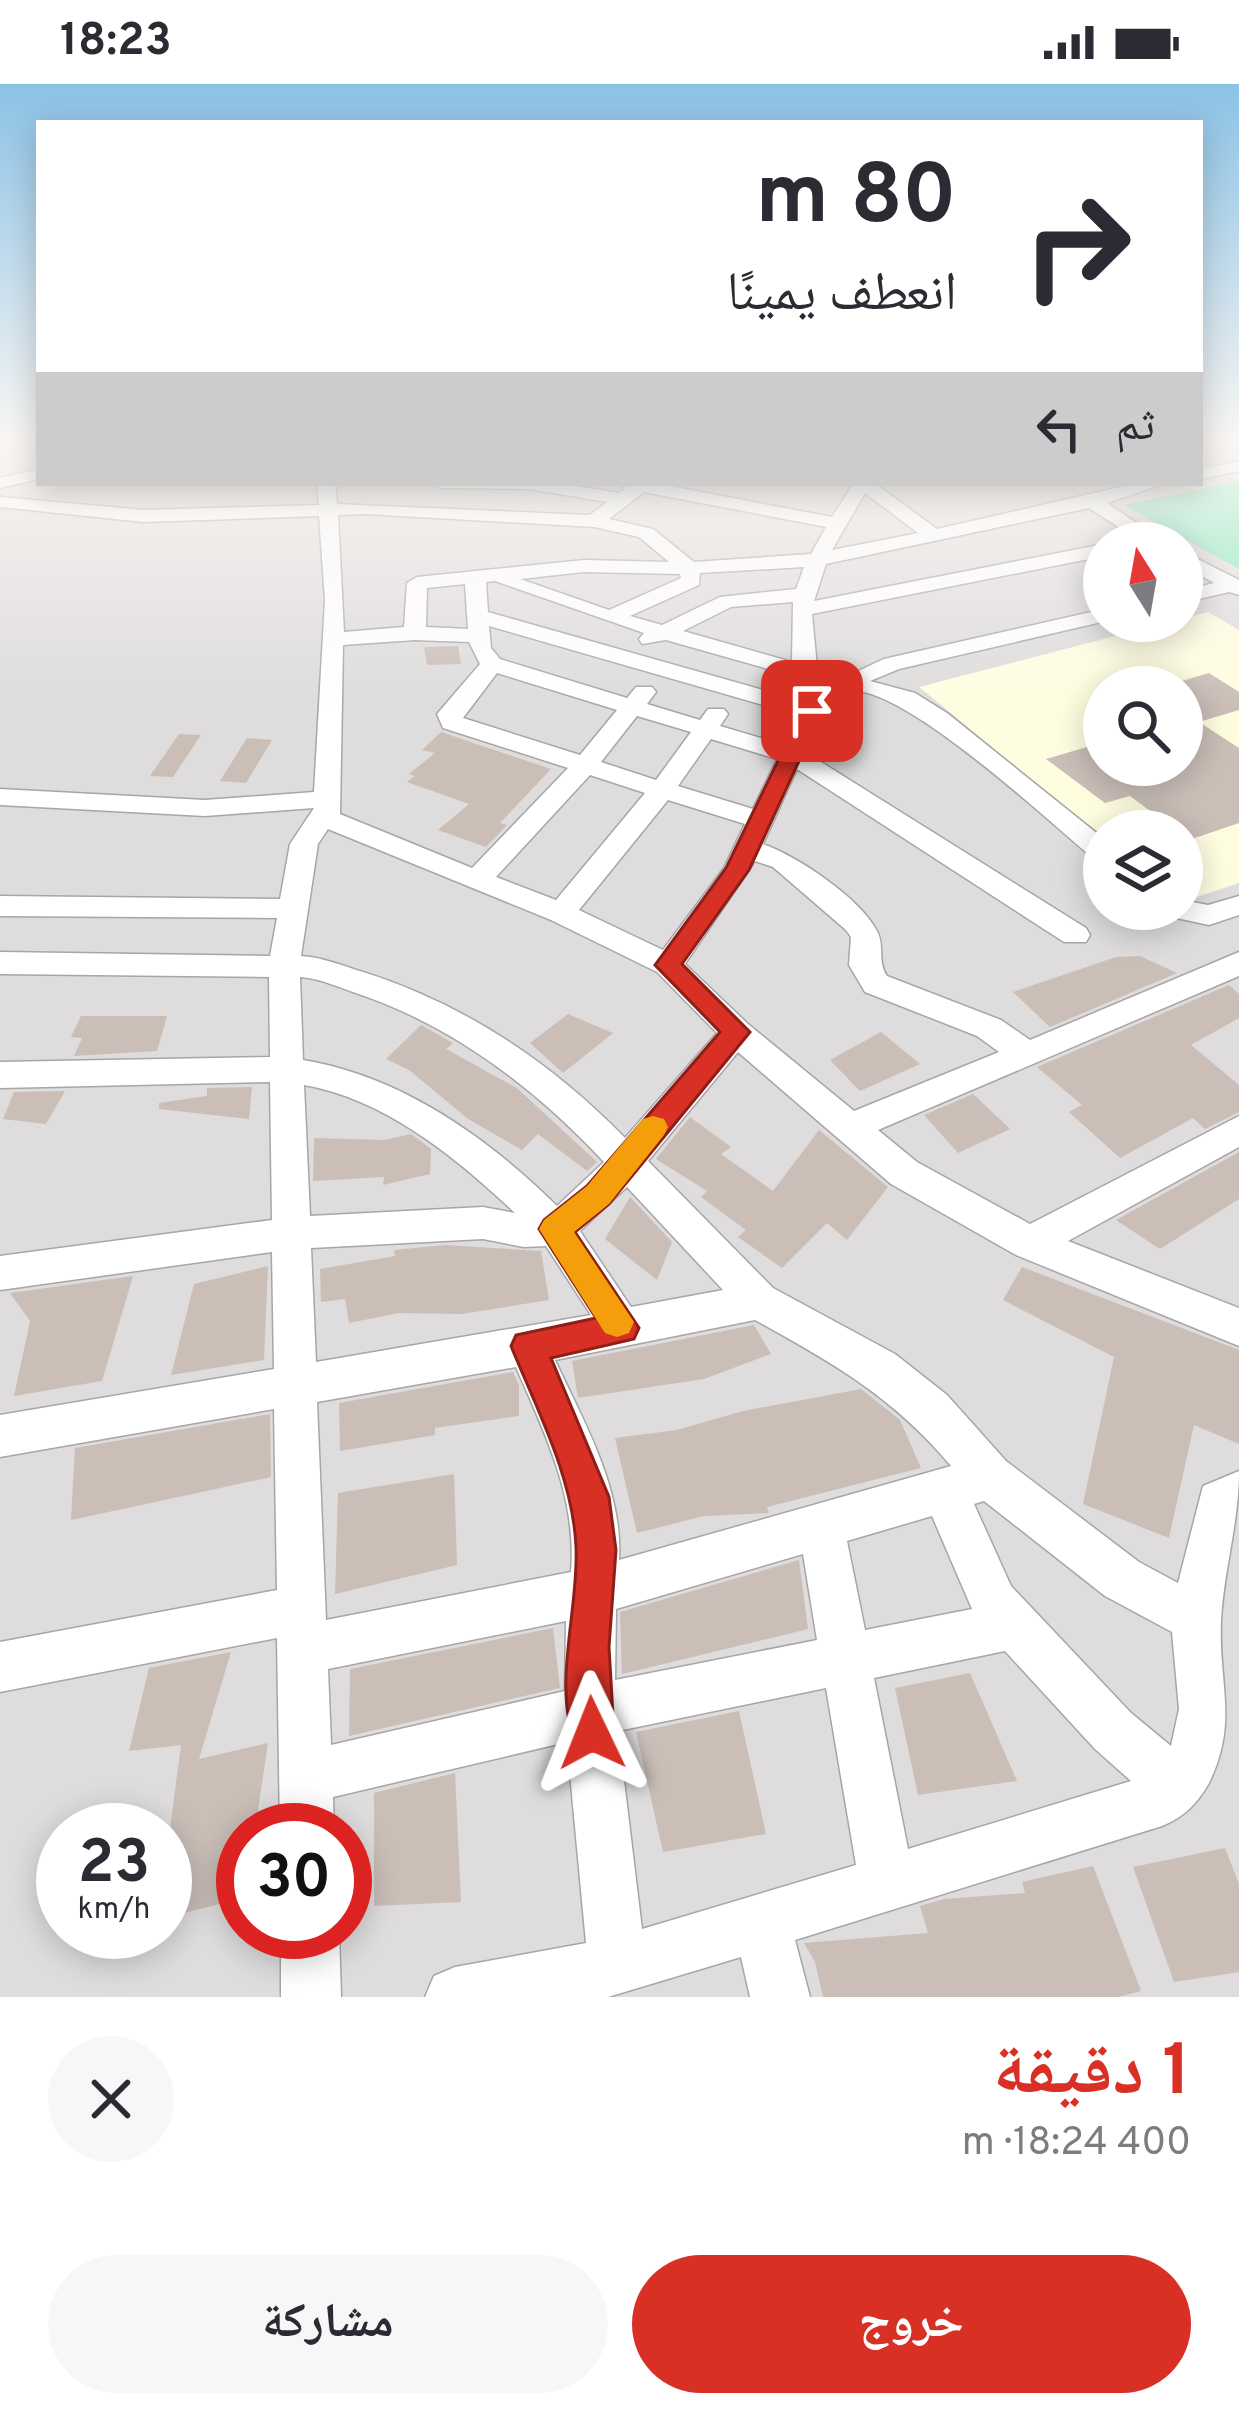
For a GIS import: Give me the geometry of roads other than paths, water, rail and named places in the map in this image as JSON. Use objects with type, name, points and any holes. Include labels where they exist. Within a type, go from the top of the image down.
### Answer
[{"type":"street","points":[[306,1803],[284,965],[309,831],[325,808],[335,600],[329,527]]},
{"type":"street","points":[[610,617],[692,581],[689,568],[646,533],[621,527]]},
{"type":"street","points":[[812,711],[802,672],[801,603],[814,560],[836,527]]},
{"type":"street","points":[[923,527],[933,535]]},
{"type":"street","points":[[416,633],[415,584],[584,566],[689,568],[814,560],[970,527]]},
{"type":"street","points":[[619,658],[728,601],[801,603],[1083,554]]},
{"type":"street","points":[[1203,569],[1236,587]]},
{"type":"street","points":[[483,576],[658,634],[802,672]]},
{"type":"street","points":[[483,576],[480,649],[493,664],[794,756],[1075,935]]},
{"type":"street","points":[[1203,593],[1236,587]]},
{"type":"street","points":[[668,965],[755,834],[812,711],[845,682],[892,664],[1083,620]]},
{"type":"street","points":[[333,639],[478,627],[666,669],[812,711]]},
{"type":"street","points":[[493,664],[449,714],[452,723],[662,790],[755,834],[857,922],[866,937],[864,965],[876,984],[988,1028],[1028,1056]]},
{"type":"street","points":[[478,879],[586,764],[666,669]]},
{"type":"street","points":[[845,682],[907,698],[938,718],[1083,836]]},
{"type":"street","points":[[561,914],[736,689]]},
{"type":"street","points":[[0,797],[205,808],[325,808],[351,831],[561,914],[668,965],[736,1032],[904,1173],[1030,1243],[1239,1327]]},
{"type":"street","points":[[1203,914],[1239,905]]},
{"type":"street","points":[[0,906],[291,909]]},
{"type":"street","points":[[116,964],[143,909]]},
{"type":"street","points":[[0,963],[284,965],[335,971],[411,1000],[497,1048],[570,1103],[759,1301],[880,1368],[932,1410],[967,1484],[994,1604],[1113,1731],[1175,1786]]},
{"type":"street","points":[[847,1128],[1028,1056],[1239,963]]},
{"type":"street","points":[[0,1273],[294,1233],[483,1223],[524,1231],[555,1229],[578,1214],[736,1032]]},
{"type":"street","points":[[0,1075],[284,1069],[322,1072],[372,1091],[483,1164],[555,1229],[622,1328]]},
{"type":"street","points":[[1030,1243],[1239,1130]]},
{"type":"street","points":[[0,1436],[529,1346],[759,1301]]},
{"type":"street","points":[[529,1346],[582,1468],[596,1550],[589,1647],[592,1711],[617,1966]]},
{"type":"street","points":[[0,1666],[595,1591],[967,1484],[1196,1619]]},
{"type":"street","points":[[455,1997],[617,1966],[1162,1799],[1224,1739],[1196,1619],[1220,1502],[1239,1494]]},
{"type":"street","points":[[821,1526],[887,1884]]},
{"type":"street","points":[[306,1777],[592,1711],[1014,1625]]},
{"type":"street","points":[[762,1922],[780,1997]]},
{"type":"street","points":[[310,1959],[311,1997]]}]
